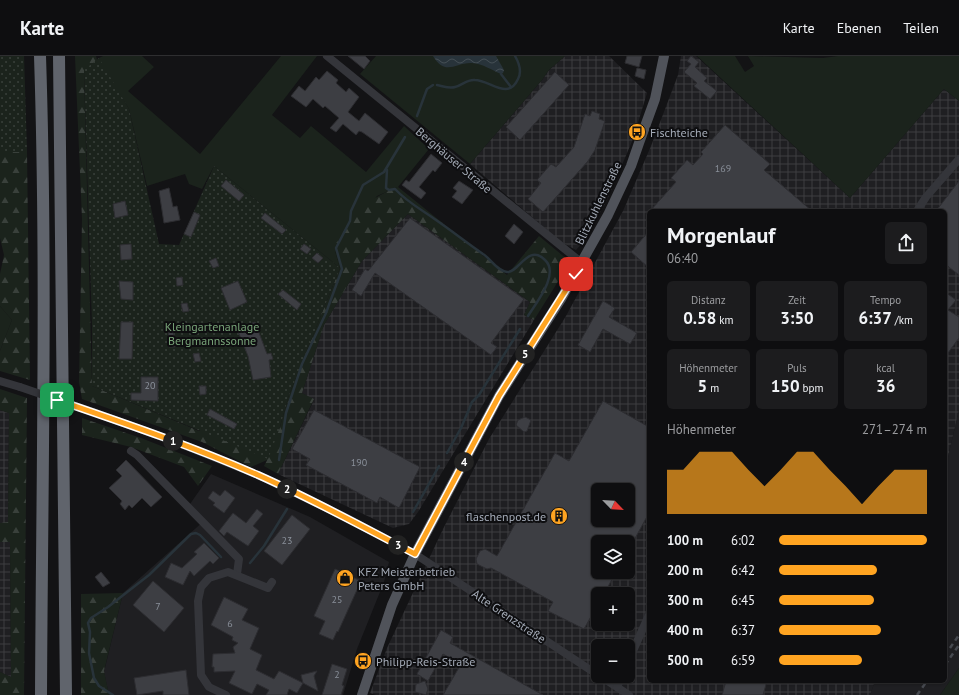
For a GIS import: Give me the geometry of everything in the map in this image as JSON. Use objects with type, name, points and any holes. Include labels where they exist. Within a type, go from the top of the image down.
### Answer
[{"type":"highway","points":[[40,56],[43,249],[41,695]]},
{"type":"highway","points":[[60,56],[66,695]]},
{"type":"main road","name":"Blitzkuhlenstraße","points":[[362,695],[392,605],[415,554],[499,396],[582,263],[608,215],[631,166],[654,99],[664,56]]},
{"type":"street","name":"Berghäuser Straße","points":[[327,56],[582,263]]},
{"type":"street","points":[[917,209],[959,159]]},
{"type":"street","name":"Alte Grenzstraße","points":[[0,381],[176,442],[258,475],[345,517],[415,554],[591,670]]},
{"type":"street","points":[[131,450],[239,560],[237,574]]},
{"type":"street","points":[[226,695],[209,686],[202,675],[198,594],[201,587],[210,578],[228,572],[237,574],[268,588],[272,582]]},
{"type":"street","points":[[635,646],[647,619]]},
{"type":"street","name":"Alte Grenzstraße","points":[[611,683],[629,695]]},
{"type":"street","points":[[617,687],[619,683]]},
{"type":"shaded area","points":[[565,56],[609,56],[647,93],[633,139],[607,200],[587,237],[576,250],[561,242],[470,164],[549,70]]},
{"type":"shaded area","points":[[681,56],[696,56],[850,198],[944,89],[959,101],[959,410],[947,461],[947,209],[647,209],[647,683],[874,683],[870,695],[376,695],[370,693],[387,648],[443,529],[489,439],[566,316],[623,211],[651,146],[678,75]]},
{"type":"shaded area","points":[[408,214],[530,302],[524,315],[534,320],[418,512],[409,524],[393,528],[278,474],[314,400],[302,393],[324,325],[362,261]]},
{"type":"shaded area","points":[[0,410],[9,413],[8,523],[0,523]]},
{"type":"shaded area","points":[[959,410],[959,668],[940,695],[870,695],[874,683],[947,683],[947,461]]},
{"type":"shaded area","points":[[211,474],[310,517],[389,562],[384,582],[357,649],[343,695],[109,695],[104,672],[123,593],[205,520],[190,504]]},
{"type":"shaded area","points":[[0,542],[10,542],[11,677],[0,672]]},
{"type":"green space","points":[[0,56],[24,56],[27,152],[0,152]]},
{"type":"green space","points":[[75,56],[96,56],[97,60],[84,71],[92,386],[199,431],[279,430],[289,395],[340,268],[334,247],[347,226],[367,203],[398,187],[507,275],[539,236],[568,260],[567,267],[534,320],[524,315],[530,302],[408,214],[362,261],[324,325],[302,393],[314,399],[278,474],[264,466],[267,460],[251,467],[202,442],[82,399],[79,382],[82,219]]},
{"type":"green space","points":[[103,56],[142,56],[154,67],[128,91],[200,154],[281,56],[317,56],[272,115],[300,138],[311,126],[366,172],[404,126],[429,149],[398,187],[377,196],[335,251],[340,268],[214,166],[202,189],[189,184],[185,174],[147,186],[129,109],[101,64],[99,58]]},
{"type":"green space","points":[[376,56],[565,56],[549,70],[470,164],[360,74]]},
{"type":"green space","points":[[697,56],[735,56],[745,72],[754,66],[748,56],[823,58],[838,56],[959,56],[959,101],[944,89],[850,198]]},
{"type":"green space","name":"Kleingartenanlage Bergmannssonne","points":[[99,58],[129,109],[159,244],[179,245],[214,166],[340,268],[289,395],[279,430],[268,459],[92,386],[92,325],[84,70]]},
{"type":"green space","points":[[0,152],[27,152],[30,380],[0,371],[0,351],[12,320],[0,306],[0,274],[4,255],[0,238]]},
{"type":"green space","points":[[0,306],[12,320],[0,351]]},
{"type":"green space","points":[[0,389],[27,398],[24,695],[0,695],[0,672],[11,677],[10,542],[0,542],[0,523],[8,522],[9,413],[0,410]]},
{"type":"green space","points":[[82,418],[141,438],[212,466],[198,486],[184,467],[131,447],[82,435]]},
{"type":"green space","points":[[123,593],[104,671],[109,695],[81,695],[81,594]]},
{"type":"green space","points":[[959,668],[959,695],[940,695]]},
{"type":"water","points":[[433,56],[496,56],[504,70],[501,74],[484,66],[472,63],[447,67],[442,66]]},
{"type":"building","points":[[348,56],[365,56],[370,61],[364,69]]},
{"type":"building","points":[[627,56],[642,56],[639,67],[625,63]]},
{"type":"building","points":[[691,56],[699,62],[695,67],[707,78],[704,81],[717,91],[710,99],[694,86],[697,83],[684,72],[691,64],[687,61]]},
{"type":"building","points":[[637,68],[646,70],[644,79],[635,76]]},
{"type":"building","points":[[327,71],[338,80],[336,83],[346,92],[349,88],[359,97],[348,112],[359,121],[365,113],[388,132],[379,144],[362,132],[359,131],[356,135],[343,124],[336,132],[330,128],[339,118],[325,106],[323,108],[313,99],[306,107],[291,96],[299,86],[305,91],[316,77],[319,80]]},
{"type":"building","points":[[555,72],[569,85],[520,140],[506,127]]},
{"type":"building","points":[[592,111],[600,114],[599,119],[605,121],[595,150],[588,161],[543,212],[528,199],[541,183],[537,180],[551,164],[556,167],[574,147],[585,114],[590,116]]},
{"type":"building","points":[[725,125],[770,164],[764,170],[810,209],[652,209],[676,182],[671,178],[687,160],[693,165],[703,154],[701,152]]},
{"type":"building","points":[[431,154],[442,163],[435,172],[433,170],[419,187],[426,193],[421,199],[402,185],[406,180],[409,182]]},
{"type":"building","points":[[226,180],[244,195],[239,201],[221,186]]},
{"type":"building","points":[[459,181],[473,190],[462,204],[452,197],[457,191],[453,188]]},
{"type":"building","points":[[959,181],[959,275],[947,266],[947,209],[938,209]]},
{"type":"building","points":[[169,188],[173,207],[177,206],[180,220],[164,223],[159,191]]},
{"type":"building","points":[[125,201],[128,215],[115,218],[113,204]]},
{"type":"building","points":[[194,212],[200,215],[191,237],[184,234]]},
{"type":"building","points":[[265,213],[286,230],[282,234],[261,218]]},
{"type":"building","points":[[410,218],[524,299],[491,343],[497,347],[491,355],[375,273],[361,296],[352,290],[365,269],[368,271]]},
{"type":"building","points":[[514,224],[523,232],[514,244],[505,236]]},
{"type":"building","points":[[647,233],[647,266],[631,252]]},
{"type":"building","points":[[131,244],[132,259],[121,260],[120,245]]},
{"type":"building","points":[[304,244],[311,249],[307,254],[300,249]]},
{"type":"building","points":[[317,253],[323,258],[318,263],[312,258]]},
{"type":"building","points":[[216,258],[219,266],[213,268],[209,261]]},
{"type":"building","points":[[182,277],[183,285],[177,286],[176,278]]},
{"type":"building","points":[[119,281],[133,282],[133,300],[121,299]]},
{"type":"building","points":[[238,281],[247,302],[230,310],[221,288]]},
{"type":"building","points":[[283,290],[301,304],[297,310],[278,294]]},
{"type":"building","points":[[947,293],[956,300],[948,310],[959,317],[959,338],[947,354]]},
{"type":"building","points":[[603,301],[615,308],[609,317],[637,333],[630,344],[603,329],[590,352],[578,345]]},
{"type":"building","points":[[187,303],[189,311],[183,312],[181,304]]},
{"type":"building","points":[[121,322],[133,322],[132,359],[119,359]]},
{"type":"building","points":[[255,322],[267,354],[271,353],[273,359],[269,360],[271,377],[253,380],[248,356],[237,329]]},
{"type":"building","points":[[173,326],[175,347],[169,347],[168,327]]},
{"type":"building","points":[[199,353],[201,361],[195,362],[193,354]]},
{"type":"building","points":[[141,377],[158,377],[158,401],[131,400],[131,393],[141,393]]},
{"type":"building","points":[[199,386],[206,386],[206,394],[200,395]]},
{"type":"building","name":"flaschenpost.de","points":[[603,401],[647,426],[647,517],[635,538],[635,535],[591,535],[591,579],[612,579],[608,587],[591,587],[591,616],[584,629],[548,611],[553,602],[491,568],[487,569],[477,564],[476,559],[480,551],[485,549],[497,556],[555,453],[569,461]]},
{"type":"building","points":[[210,409],[237,424],[234,429],[207,415]]},
{"type":"building","points":[[314,410],[420,467],[399,508],[380,497],[377,503],[306,465],[310,459],[292,449]]},
{"type":"building","points":[[525,417],[531,420],[527,431],[524,432],[516,425],[518,420]]},
{"type":"building","points":[[126,460],[162,497],[151,507],[142,498],[132,508],[129,505],[125,510],[120,504],[122,501],[109,488],[122,476],[116,470]]},
{"type":"building","points":[[225,490],[235,498],[224,513],[213,505],[215,503],[208,498],[213,491],[220,496]]},
{"type":"building","points":[[257,509],[263,514],[253,526],[259,531],[248,546],[227,532],[224,536],[219,531],[233,513],[246,523]]},
{"type":"building","points":[[292,515],[310,529],[282,565],[264,551]]},
{"type":"building","points":[[204,543],[219,558],[213,564],[210,561],[194,576],[190,571],[183,585],[165,577],[171,563],[182,568],[197,554],[194,552]]},
{"type":"building","points":[[335,569],[361,581],[333,640],[319,634],[325,621],[314,616]]},
{"type":"building","points":[[101,572],[110,583],[103,587],[95,577]]},
{"type":"building","points":[[153,581],[184,608],[164,632],[133,605]]},
{"type":"building","points":[[224,597],[248,609],[242,620],[259,628],[250,649],[262,655],[256,670],[274,679],[279,671],[303,683],[297,693],[289,689],[287,695],[266,695],[269,690],[257,684],[252,694],[229,683],[235,671],[214,672],[214,667],[212,667],[213,654],[235,653],[233,647],[238,643],[232,640],[233,637],[211,625]]},
{"type":"building","points":[[441,630],[453,637],[450,643],[543,695],[443,695],[461,664],[443,654],[428,681],[417,674]]},
{"type":"building","points":[[332,664],[347,669],[342,685],[344,686],[341,695],[322,695]]},
{"type":"building","points":[[186,670],[189,695],[163,695],[163,691],[137,695],[134,678]]},
{"type":"building","points":[[317,671],[314,676],[318,691],[303,683],[301,675]]},
{"type":"building","points":[[425,681],[428,689],[426,695],[415,692],[416,684]]},
{"type":"building","points":[[725,683],[766,683],[763,695],[722,695]]},
{"type":"waterway","points":[[437,85],[453,88],[470,80],[475,80],[498,88],[509,88],[514,85],[520,73],[519,65],[515,56]]},
{"type":"waterway","points":[[501,74],[511,87]]},
{"type":"waterway","points":[[417,116],[427,89],[433,85]]},
{"type":"waterway","points":[[279,460],[286,413],[302,364],[326,313],[342,269],[336,248],[350,221],[351,211],[363,185],[384,172],[405,137]]},
{"type":"waterway","points":[[387,170],[386,188],[389,190],[395,189],[410,202],[486,256],[503,271],[511,271],[524,260],[534,255],[545,260],[549,266],[550,273],[548,280],[541,296],[528,316]]},
{"type":"waterway","points":[[447,453],[461,428],[472,402],[479,395],[520,329]]},
{"type":"waterway","points":[[413,512],[439,466]]},
{"type":"waterway","points":[[250,563],[264,546],[287,509]]},
{"type":"waterway","points":[[113,695],[99,686],[94,678],[89,653],[90,632],[88,623],[91,618],[108,607],[149,575],[191,534],[196,533],[200,535],[221,557]]},
{"type":"railway","points":[[950,648],[959,635]]},
{"type":"railway","points":[[947,662],[959,645]]},
{"type":"railway","points":[[917,695],[926,683]]},
{"type":"place","name":"Fischteiche","points":[[637,132]]},
{"type":"place","name":"flaschenpost.de","points":[[559,516]]},
{"type":"place","name":"KFZ Meisterbetrieb Peters GmbH","points":[[345,578]]},
{"type":"place","name":"Philipp-Reis-Straße","points":[[363,661]]},
{"type":"route","points":[[57,400],[176,442],[258,475],[345,517],[415,554],[499,396],[576,274]]}]
